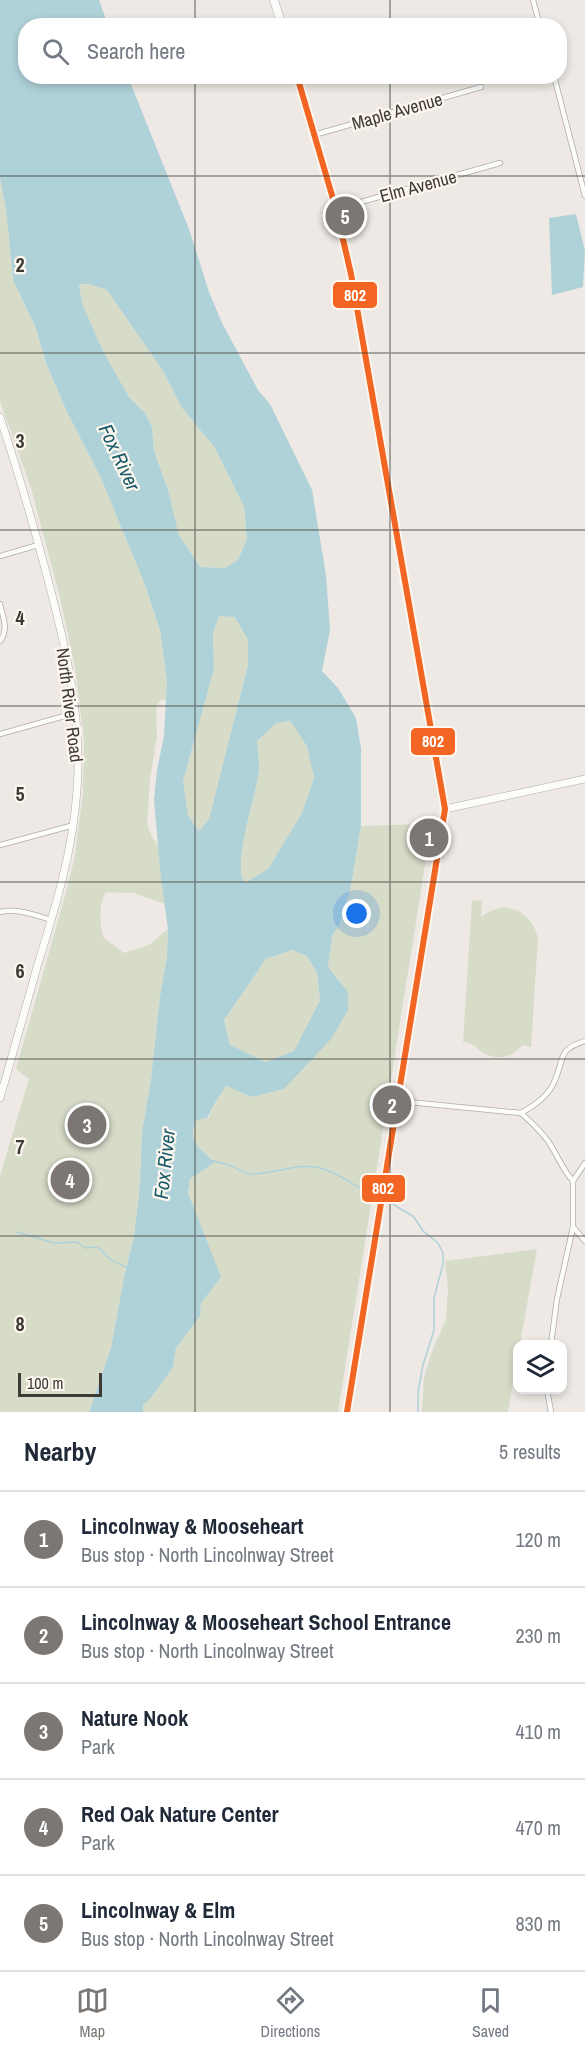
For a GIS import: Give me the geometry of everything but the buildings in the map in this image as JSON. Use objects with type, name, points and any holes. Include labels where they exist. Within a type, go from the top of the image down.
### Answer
[{"type":"main road","points":[[274,0],[280,18]]},
{"type":"main road","points":[[299,84],[336,209],[351,274],[445,809],[347,1412]]},
{"type":"main road","name":"North River Road","points":[[0,1098],[66,867],[74,825],[78,772],[75,713],[62,639],[38,545],[1,422]]},
{"type":"main road","points":[[445,809],[585,779]]},
{"type":"street","points":[[533,0],[538,18]]},
{"type":"street","points":[[556,84],[585,196]]},
{"type":"street","name":"Maple Avenue","points":[[314,135],[481,87]]},
{"type":"street","name":"Elm Avenue","points":[[336,209],[501,163]]},
{"type":"street","points":[[577,167],[585,165]]},
{"type":"street","points":[[0,556],[38,545]]},
{"type":"street","points":[[0,604],[6,626],[5,634],[0,641]]},
{"type":"street","points":[[0,734],[75,713]]},
{"type":"street","points":[[0,845],[74,825]]},
{"type":"street","points":[[0,912],[22,911],[52,920]]},
{"type":"street","points":[[398,1101],[521,1113],[534,1106],[546,1095],[555,1081],[562,1054],[571,1045],[585,1041]]},
{"type":"street","points":[[521,1113],[537,1127],[573,1181],[573,1227],[557,1299],[552,1340]]},
{"type":"street","points":[[573,1181],[582,1173],[585,1163]]},
{"type":"street","points":[[573,1227],[585,1241]]},
{"type":"street","points":[[548,1394],[551,1412]]},
{"type":"green space","points":[[0,178],[6,209],[13,280],[35,326],[47,367],[101,478],[145,585],[160,630],[167,681],[166,699],[159,701],[156,707],[157,736],[150,779],[147,825],[158,845],[165,904],[134,893],[106,892],[101,908],[103,937],[124,953],[149,945],[168,929],[167,957],[142,1132],[140,1184],[134,1237],[111,1348],[89,1412],[0,1412],[0,1176],[29,1079],[16,1069],[75,856],[83,793],[84,739],[75,668],[60,597],[31,488],[0,401]]},
{"type":"green space","points":[[79,284],[89,284],[107,290],[163,371],[182,408],[215,448],[244,507],[247,539],[238,560],[225,568],[200,567],[179,535],[168,490],[154,451],[152,427],[145,413],[129,397],[103,351],[82,303]]},
{"type":"green space","points":[[219,615],[235,617],[248,640],[248,665],[209,819],[199,831],[188,817],[183,781],[214,669],[213,633]]},
{"type":"green space","points":[[290,721],[308,746],[314,778],[302,813],[268,869],[245,884],[241,861],[259,769],[257,741],[276,722]]},
{"type":"green space","points":[[426,824],[426,859],[338,1412],[143,1412],[143,1405],[151,1398],[173,1367],[176,1348],[200,1316],[201,1303],[220,1277],[188,1193],[190,1179],[215,1162],[196,1144],[193,1133],[196,1119],[208,1118],[226,1086],[252,1097],[284,1089],[340,981],[328,967],[332,936],[340,924],[351,886],[361,826]]},
{"type":"green space","points":[[472,900],[482,901],[481,917],[499,908],[516,910],[523,914],[535,928],[538,938],[531,1047],[523,1045],[515,1052],[500,1057],[489,1056],[472,1044],[463,1042]]},
{"type":"green space","points":[[292,950],[307,956],[317,974],[320,1000],[294,1051],[266,1062],[230,1045],[224,1020],[266,959]]},
{"type":"green space","points":[[537,1249],[521,1340],[513,1340],[513,1382],[508,1412],[422,1412],[424,1377],[446,1320],[448,1289],[445,1261]]},
{"type":"water","name":"Fox River","points":[[0,0],[99,0],[105,18],[18,18],[18,84],[131,84],[189,229],[209,292],[222,323],[258,390],[270,404],[312,490],[326,575],[330,630],[322,671],[338,688],[356,718],[361,748],[361,826],[351,886],[340,924],[332,936],[328,967],[348,992],[348,1010],[331,1039],[284,1089],[252,1097],[226,1086],[207,1118],[196,1120],[193,1134],[196,1144],[215,1162],[190,1179],[188,1193],[221,1277],[201,1303],[200,1316],[176,1348],[173,1367],[151,1398],[143,1405],[143,1412],[89,1412],[111,1348],[134,1237],[140,1184],[142,1132],[167,957],[168,929],[154,800],[164,736],[167,681],[160,630],[145,585],[101,478],[67,412],[47,366],[35,326],[13,280],[6,209],[0,178]],"holes":[[[79,284],[89,284],[107,290],[163,371],[182,408],[215,448],[244,507],[247,539],[238,560],[225,568],[200,567],[179,535],[168,490],[154,451],[152,427],[145,413],[129,397],[103,351],[82,303]],[[219,616],[235,617],[248,640],[248,665],[209,819],[199,831],[188,816],[183,781],[214,669],[213,633]],[[290,721],[307,746],[314,778],[302,813],[268,869],[245,883],[241,861],[259,769],[257,741],[276,723]],[[292,950],[307,956],[317,973],[320,1000],[294,1051],[266,1062],[230,1045],[224,1020],[266,959]]]},
{"type":"water","points":[[576,214],[585,251],[583,287],[552,295],[549,218]]},
{"type":"waterway","points":[[214,1161],[249,1174],[302,1167],[320,1168],[379,1197]]},
{"type":"waterway","points":[[386,1200],[414,1217],[423,1231],[438,1243],[443,1253],[443,1264],[434,1298],[434,1330],[423,1365],[418,1392],[418,1412]]},
{"type":"waterway","points":[[17,1232],[54,1243],[77,1242],[85,1248],[97,1248],[126,1267]]},
{"type":"transit line","name":"802","points":[[299,84],[336,209],[351,274],[445,809],[347,1412]]},
{"type":"place","name":"Lincolnway & Elm","points":[[345,216]]},
{"type":"place","name":"Lincolnway & Mooseheart","points":[[429,838]]},
{"type":"place","name":"Lincolnway & Mooseheart School Entrance","points":[[392,1105]]},
{"type":"place","name":"Nature Nook","points":[[87,1125]]},
{"type":"place","name":"Red Oak Nature Center","points":[[70,1180]]}]
